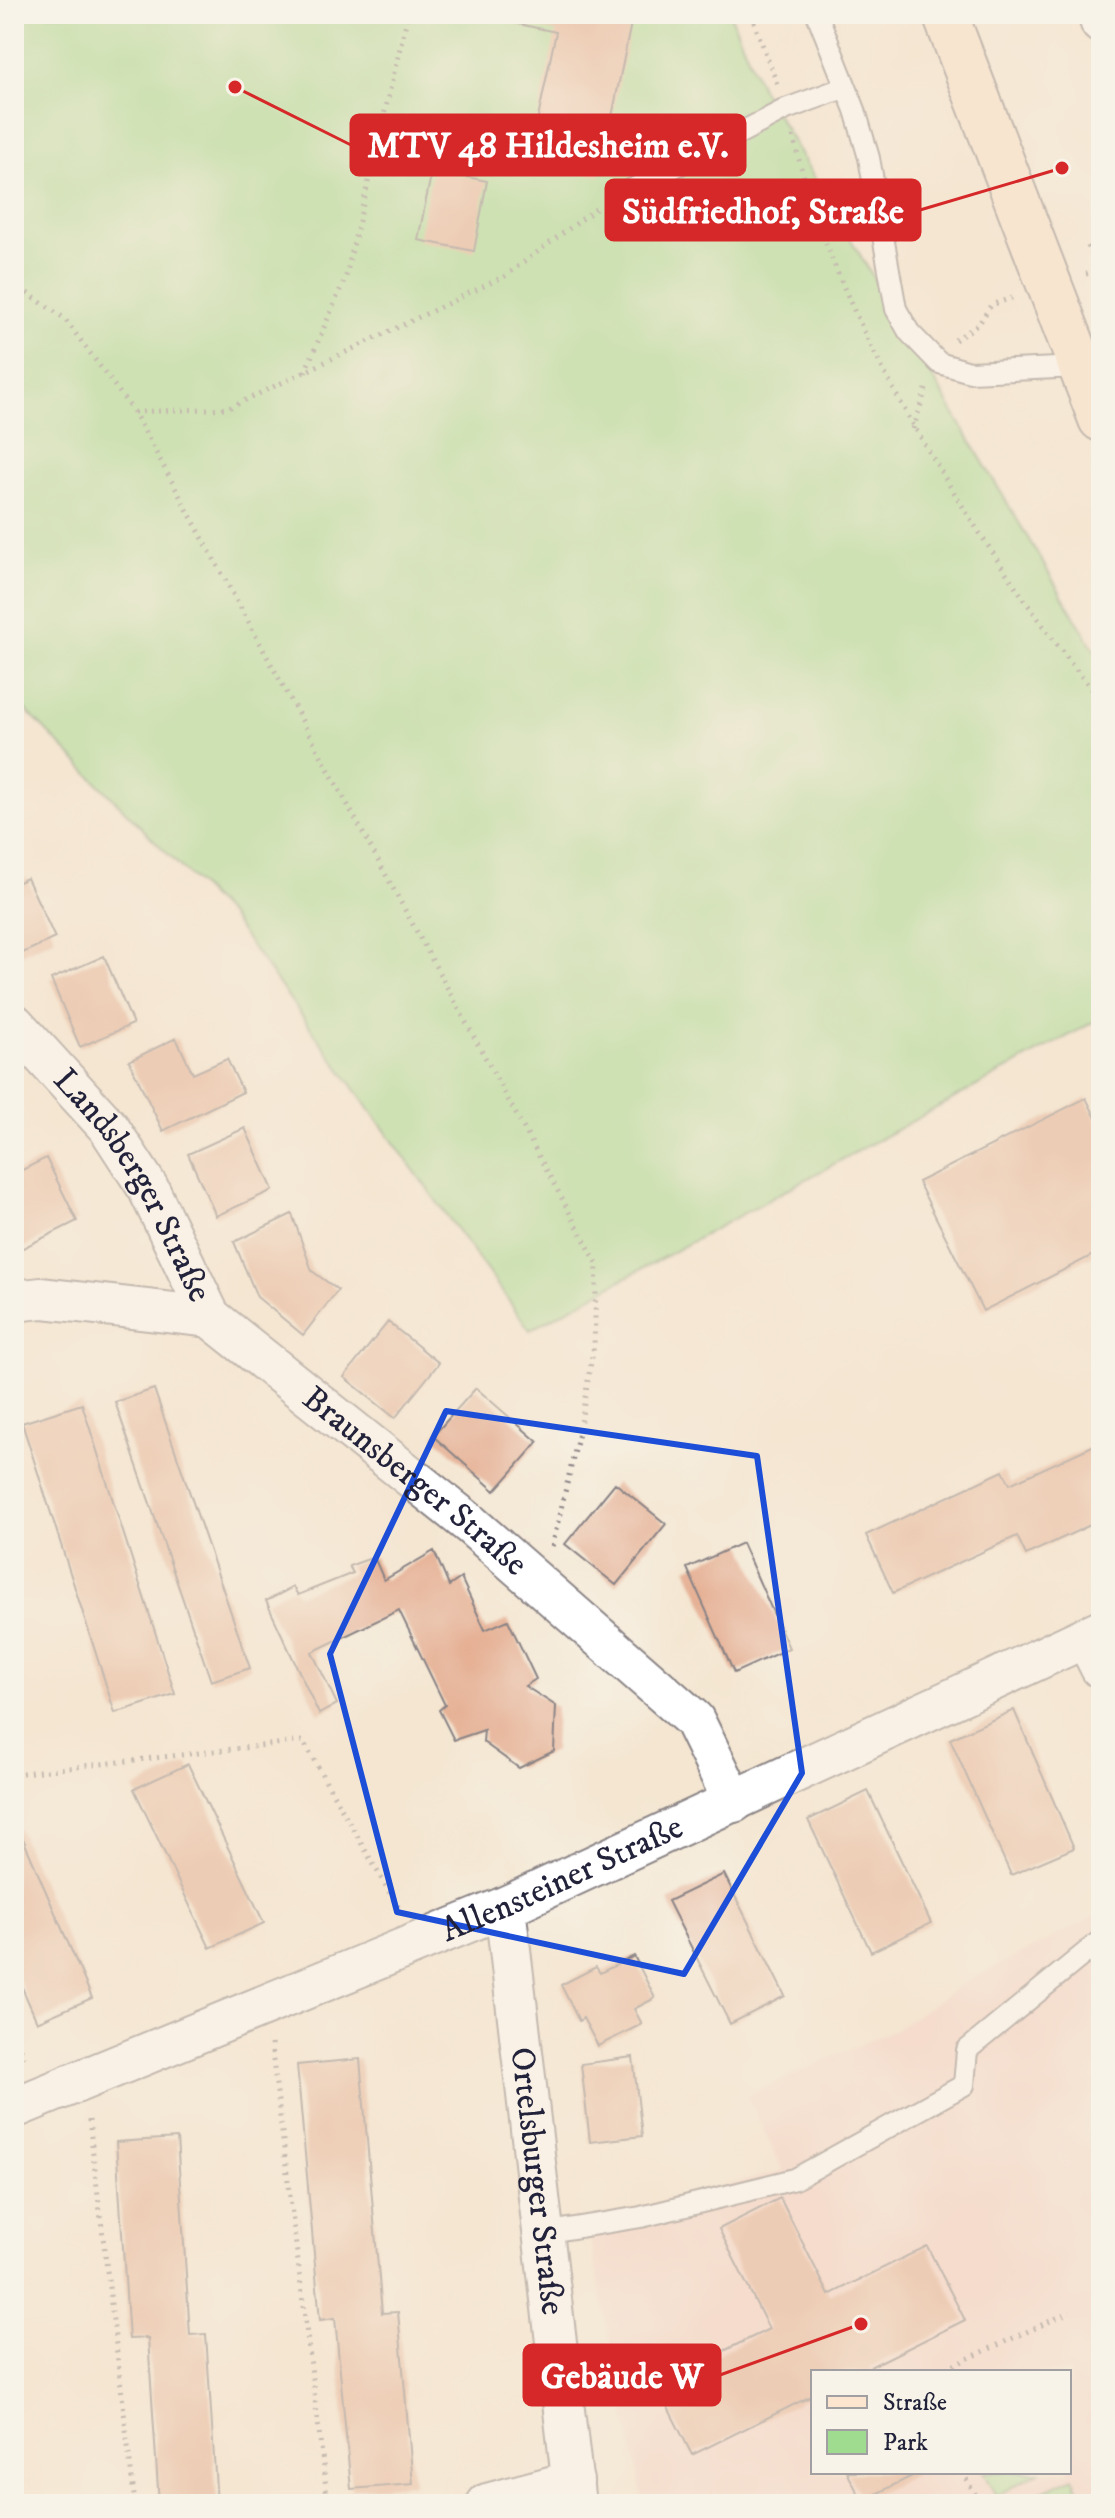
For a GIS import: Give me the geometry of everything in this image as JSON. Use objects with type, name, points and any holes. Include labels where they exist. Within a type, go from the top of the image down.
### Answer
[{"type":"main road","points":[[945,14],[1047,286],[1090,365],[1101,419]]},
{"type":"street","points":[[1098,14],[1101,23]]},
{"type":"street","name":"Landsberger Straße","points":[[14,1024],[109,1128],[148,1188],[210,1317]]},
{"type":"street","points":[[14,1301],[42,1298],[210,1317]]},
{"type":"street","name":"Braunsberger Straße","points":[[210,1317],[542,1587],[694,1720],[734,1802]]},
{"type":"street","name":"Allensteiner Straße","points":[[14,2108],[419,1944],[734,1802],[1096,1645]]},
{"type":"street","name":"Ortelsburger Straße","points":[[505,1907],[574,2493]]},
{"type":"street","points":[[487,2504],[574,2493]]},
{"type":"lane","points":[[817,14],[846,87],[880,204],[896,309],[909,332],[939,363],[988,374],[1090,365]]},
{"type":"lane","points":[[621,195],[786,109],[846,87]]},
{"type":"lane","points":[[543,2233],[641,2217],[795,2179],[964,2085],[967,2050],[1101,1940]]},
{"type":"path","points":[[305,372],[346,276],[408,14]]},
{"type":"path","points":[[751,14],[786,109],[807,195],[828,252],[913,429],[1048,637],[1101,700]]},
{"type":"path","points":[[134,412],[229,408],[505,276],[572,224],[621,195]]},
{"type":"path","points":[[913,429],[923,392],[958,335],[979,324],[991,305],[1101,271],[1088,246]]},
{"type":"path","points":[[14,284],[64,318],[134,412],[597,1263],[594,1345],[542,1587]]},
{"type":"path","points":[[14,1774],[303,1741],[419,1944]]},
{"type":"path","points":[[267,2005],[328,2504]]},
{"type":"path","points":[[84,2080],[135,2504]]},
{"type":"path","points":[[943,2370],[1070,2312]]},
{"type":"path","points":[[963,2474],[981,2504]]},
{"type":"highlighted area","points":[[446,1411],[757,1456],[802,1773],[684,1974],[397,1912],[330,1654]]},
{"type":"shaded area","points":[[1101,1913],[1101,2504],[644,2504],[586,2220],[783,2171],[747,2096],[895,2029],[968,1981]]},
{"type":"green space","points":[[14,14],[730,14],[761,88],[1101,661],[1101,1018],[530,1330],[230,917],[14,698]]},
{"type":"green space","points":[[984,2474],[1035,2474],[996,2496]]},
{"type":"green space","points":[[1073,2477],[1086,2504],[1014,2504]]},
{"type":"building","points":[[511,14],[586,14],[631,23],[600,176],[529,161],[556,32],[509,22]]},
{"type":"building","points":[[432,170],[487,181],[474,251],[418,240]]},
{"type":"building","points":[[27,878],[55,938],[14,957],[14,884]]},
{"type":"building","points":[[104,956],[133,1024],[80,1047],[51,979]]},
{"type":"building","points":[[176,1038],[193,1074],[227,1059],[243,1092],[163,1131],[129,1061]]},
{"type":"building","points":[[1086,1098],[1101,1128],[1101,1251],[983,1311],[918,1182]]},
{"type":"building","points":[[245,1128],[273,1190],[216,1216],[188,1154]]},
{"type":"building","points":[[46,1158],[77,1221],[17,1251],[14,1244],[14,1174]]},
{"type":"building","points":[[292,1214],[312,1271],[338,1290],[303,1335],[257,1297],[234,1242]]},
{"type":"building","points":[[388,1322],[439,1363],[395,1418],[344,1377]]},
{"type":"building","points":[[476,1388],[538,1442],[495,1491],[433,1436]]},
{"type":"building","points":[[154,1389],[250,1668],[211,1681],[115,1402]]},
{"type":"building","points":[[82,1404],[175,1694],[115,1713],[22,1423]]},
{"type":"building","points":[[1101,1442],[1101,1520],[1026,1555],[1017,1536],[893,1593],[866,1535],[1003,1471],[1010,1484]]},
{"type":"building","points":[[615,1483],[666,1524],[616,1585],[565,1544]]},
{"type":"building","points":[[742,1543],[789,1648],[734,1673],[687,1568]]},
{"type":"building","points":[[434,1551],[449,1586],[461,1578],[485,1630],[508,1620],[536,1679],[525,1686],[556,1706],[554,1751],[519,1768],[483,1742],[484,1730],[454,1740],[439,1710],[445,1705],[399,1610],[312,1652],[337,1704],[319,1714],[266,1601],[293,1587],[298,1595],[353,1573],[349,1566],[374,1557],[384,1580]]},
{"type":"building","points":[[1014,1710],[1074,1848],[1011,1875],[950,1739]]},
{"type":"building","points":[[188,1764],[264,1923],[210,1948],[134,1789]]},
{"type":"building","points":[[868,1791],[931,1923],[871,1952],[808,1820]]},
{"type":"building","points":[[14,1818],[92,1998],[37,2022],[14,1969]]},
{"type":"building","points":[[724,1874],[785,1996],[730,2024],[668,1901]]},
{"type":"building","points":[[634,1956],[655,1998],[634,2009],[642,2024],[598,2046],[583,2018],[579,2021],[561,1985],[596,1967],[600,1973]]},
{"type":"building","points":[[633,2057],[642,2136],[590,2142],[581,2064]]},
{"type":"building","points":[[360,2059],[382,2313],[398,2312],[413,2484],[351,2489],[335,2318],[320,2320],[297,2065]]},
{"type":"building","points":[[177,2138],[190,2335],[206,2334],[217,2504],[159,2504],[148,2338],[129,2339],[116,2142]]},
{"type":"building","points":[[780,2198],[829,2295],[927,2246],[965,2320],[870,2367],[871,2370],[811,2370],[811,2400],[809,2397],[692,2455],[656,2384],[769,2329],[719,2229]]},
{"type":"building","points":[[16,2470],[19,2504],[14,2504]]},
{"type":"building","points":[[848,2474],[916,2474],[862,2501]]},
{"type":"place","name":"MTV 48 Hildesheim e.V.","points":[[235,87]]},
{"type":"place","name":"Südfriedhof, Straße","points":[[1062,168]]},
{"type":"place","name":"Gebäude W","points":[[861,2324]]}]
